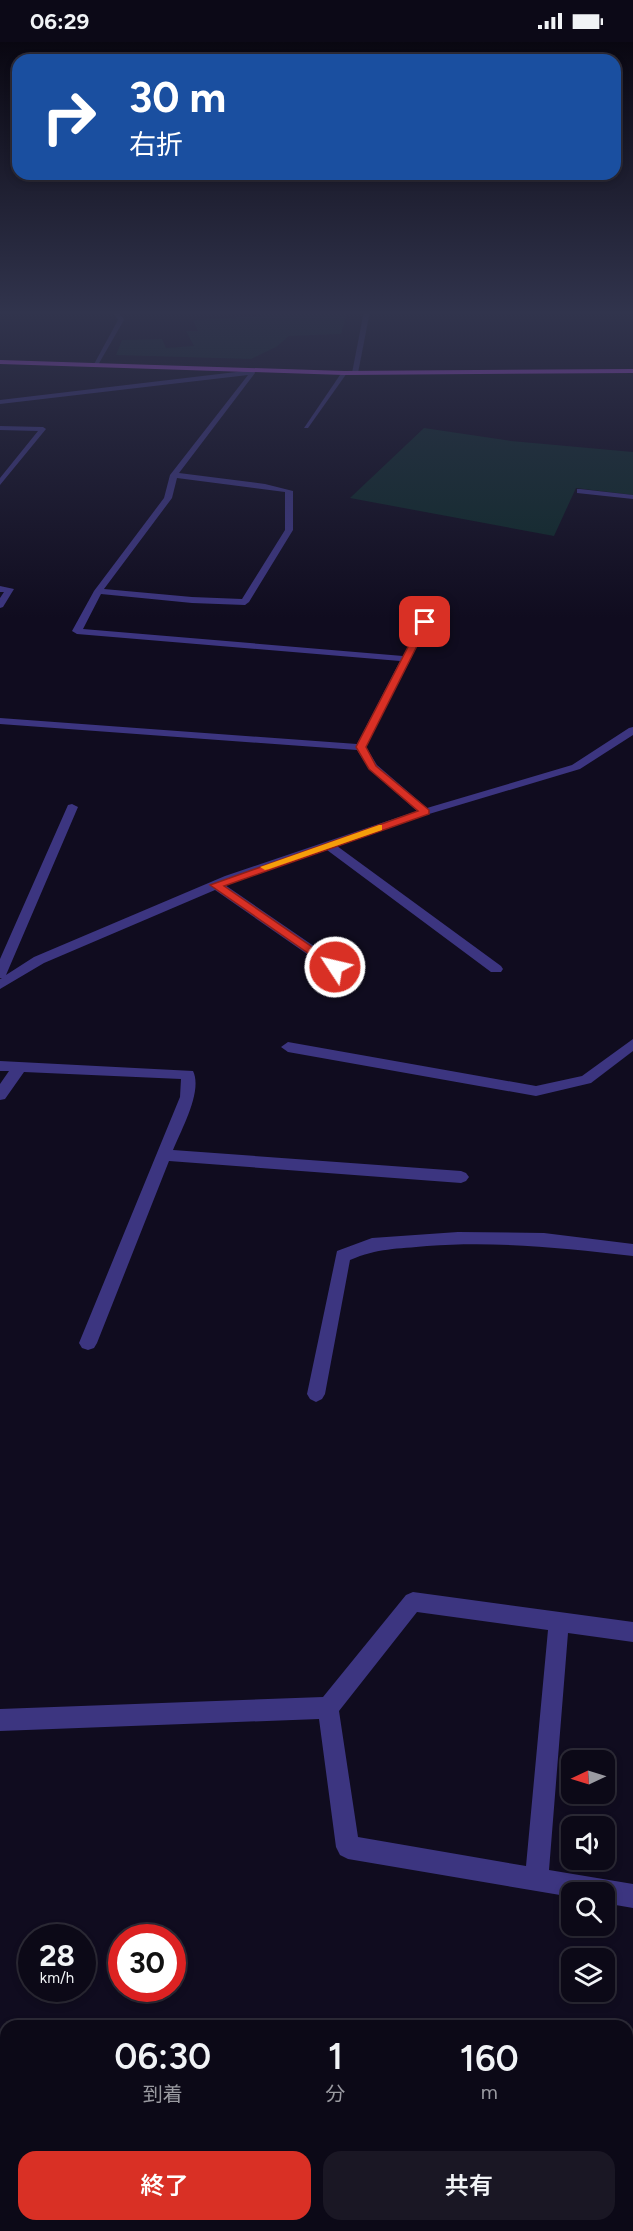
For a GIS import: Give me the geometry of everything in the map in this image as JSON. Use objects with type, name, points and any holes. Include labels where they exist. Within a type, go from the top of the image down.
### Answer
[{"type":"street","points":[[221,413],[174,475],[168,498],[98,591],[77,631],[406,659]]},
{"type":"street","points":[[306,427],[316,413]]},
{"type":"street","points":[[0,428],[43,429],[0,483]]},
{"type":"street","points":[[98,591],[192,600],[245,602],[289,531],[289,491],[174,475]]},
{"type":"street","points":[[580,491],[633,497]]},
{"type":"street","points":[[0,589],[10,589],[0,605]]},
{"type":"street","points":[[361,747],[435,603]]},
{"type":"street","points":[[0,721],[361,747]]},
{"type":"street","points":[[0,985],[39,960],[216,885],[425,812],[576,767],[633,730]]},
{"type":"street","points":[[361,747],[373,767],[425,812]]},
{"type":"street","points":[[0,974],[72,807]]},
{"type":"street","points":[[328,845],[496,969]]},
{"type":"street","points":[[216,885],[335,967]]},
{"type":"street","points":[[288,1047],[536,1091],[586,1080],[633,1044]]},
{"type":"street","points":[[0,1066],[188,1074],[188,1097],[88,1343]]},
{"type":"street","points":[[0,1095],[19,1068]]},
{"type":"street","points":[[165,1155],[461,1177]]},
{"type":"street","points":[[316,1394],[343,1256],[372,1244],[458,1238],[544,1239],[633,1250]]},
{"type":"street","points":[[633,1632],[413,1602],[328,1708],[348,1847],[633,1896]]},
{"type":"street","points":[[537,1879],[559,1622]]},
{"type":"street","points":[[0,1720],[328,1708]]},
{"type":"green space","points":[[424,428],[511,441],[633,452],[633,495],[576,488],[554,536],[350,498]]},
{"type":"slow traffic","points":[[265,867],[379,828]]},
{"type":"route","points":[[335,967],[216,885],[425,812],[373,767],[361,747],[425,622]]}]
